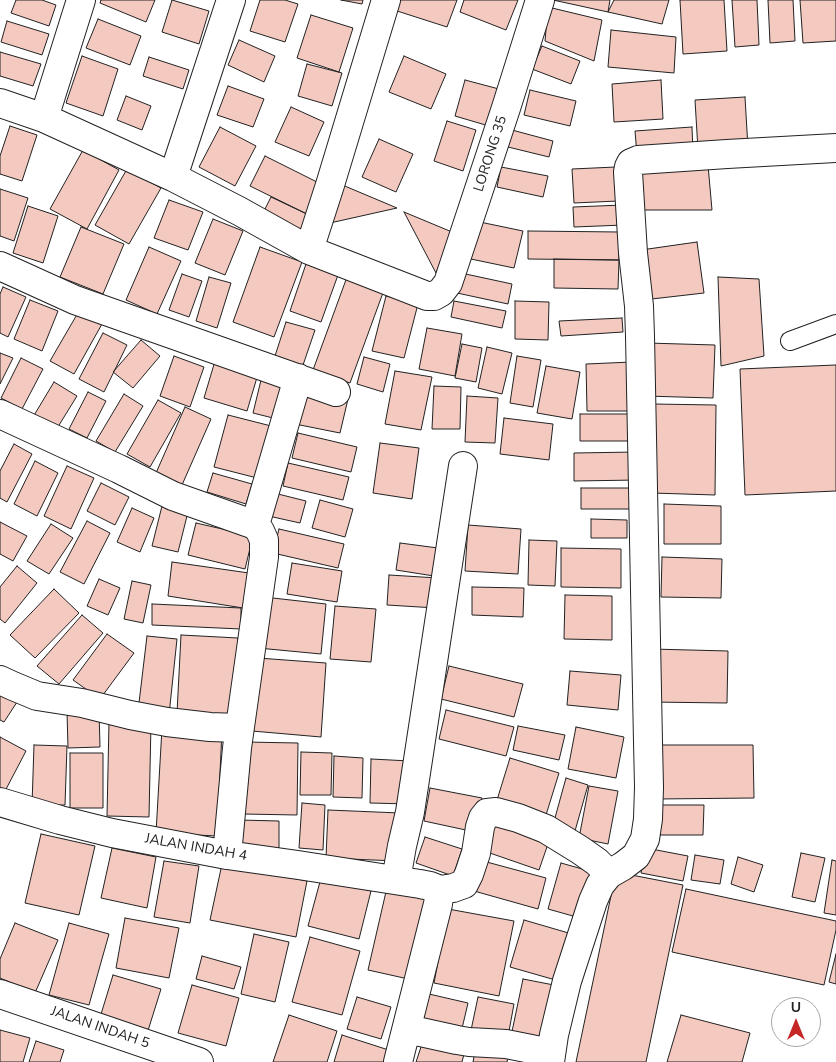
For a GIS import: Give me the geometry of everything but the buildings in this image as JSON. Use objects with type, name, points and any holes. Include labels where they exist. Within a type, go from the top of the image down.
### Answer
[{"type":"street","points":[[44,118],[81,0]]},
{"type":"street","points":[[173,177],[231,0]]},
{"type":"street","points":[[0,103],[44,118],[173,177],[309,250],[386,0]]},
{"type":"street","name":"LORONG 35","points":[[309,250],[427,296],[434,296],[441,292],[448,283],[540,0]]},
{"type":"street","points":[[407,1029],[469,1042],[506,1044],[551,1058],[554,1035],[567,981],[593,901],[600,885],[609,874],[636,856],[645,839],[649,787],[640,336],[639,306],[632,253],[629,167],[631,163],[638,160],[836,148]]},
{"type":"street","points":[[0,266],[75,300],[336,392]]},
{"type":"street","points":[[254,525],[298,378]]},
{"type":"street","points":[[0,414],[173,496],[254,525],[260,531],[264,540],[264,557],[240,728],[227,855]]},
{"type":"street","points":[[396,880],[412,802],[463,466]]},
{"type":"street","points":[[0,680],[37,696],[82,703],[139,717],[210,727],[240,728]]},
{"type":"street","name":"JALAN INDAH 4","points":[[0,802],[112,833],[227,855],[396,880],[430,886],[440,890]]},
{"type":"street","points":[[398,1062],[440,890],[464,884],[476,853],[480,827],[487,813],[496,812],[546,829],[597,862],[609,874]]},
{"type":"street","name":"JALAN INDAH 5","points":[[0,994],[199,1062]]},
{"type":"lane","points":[[790,341],[836,324]]}]
